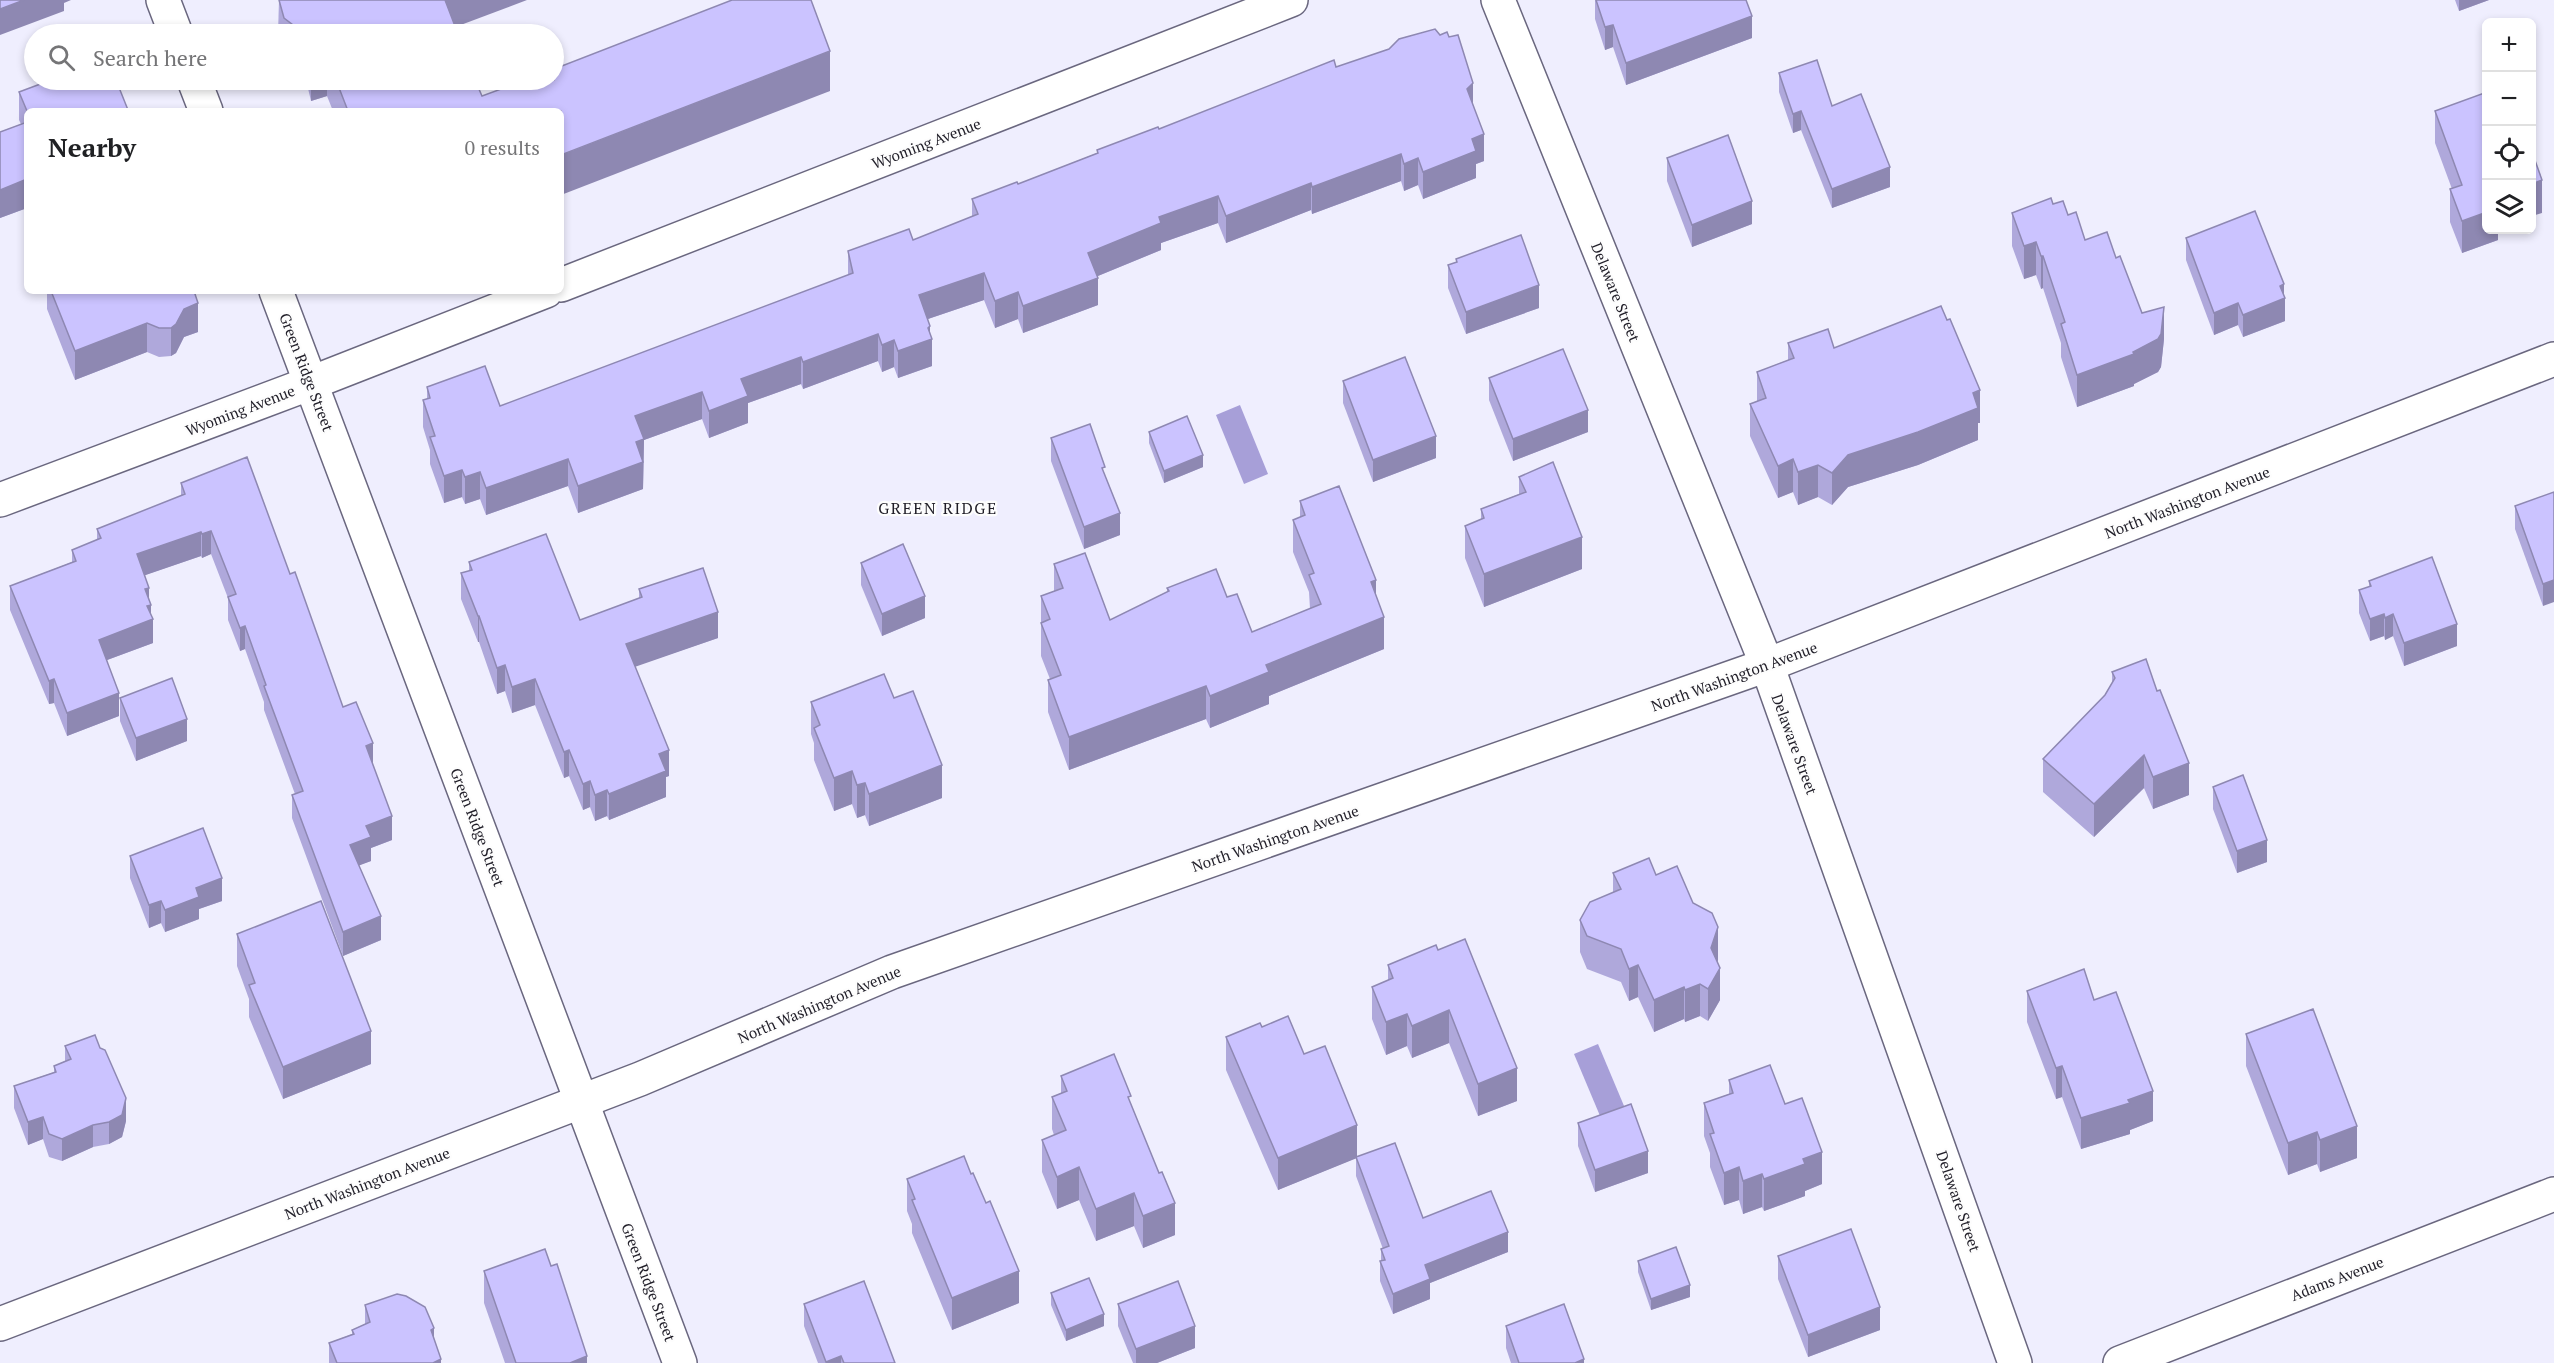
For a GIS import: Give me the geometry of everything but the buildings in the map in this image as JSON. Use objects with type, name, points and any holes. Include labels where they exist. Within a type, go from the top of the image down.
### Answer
[{"type":"street","points":[[163,0],[172,24]]},
{"type":"street","name":"Wyoming Avenue","points":[[564,284],[1291,0]]},
{"type":"street","name":"Delaware Street","points":[[1498,0],[1767,665],[2015,1363]]},
{"type":"street","points":[[198,90],[205,108]]},
{"type":"street","name":"Green Ridge Street","points":[[277,294],[680,1363]]},
{"type":"street","name":"Wyoming Avenue","points":[[0,500],[311,383],[538,294]]},
{"type":"street","name":"North Washington Avenue","points":[[0,1324],[640,1079],[892,972],[1767,665],[2554,359]]},
{"type":"street","name":"Adams Avenue","points":[[2120,1363],[2554,1194]]},
{"type":"shaded area","points":[[1240,405],[1268,474],[1244,484],[1216,415]]},
{"type":"shaded area","points":[[1598,1044],[1627,1113],[1603,1123],[1574,1054]]},
{"type":"district","name":"GREEN RIDGE","points":[[938,508]]}]
